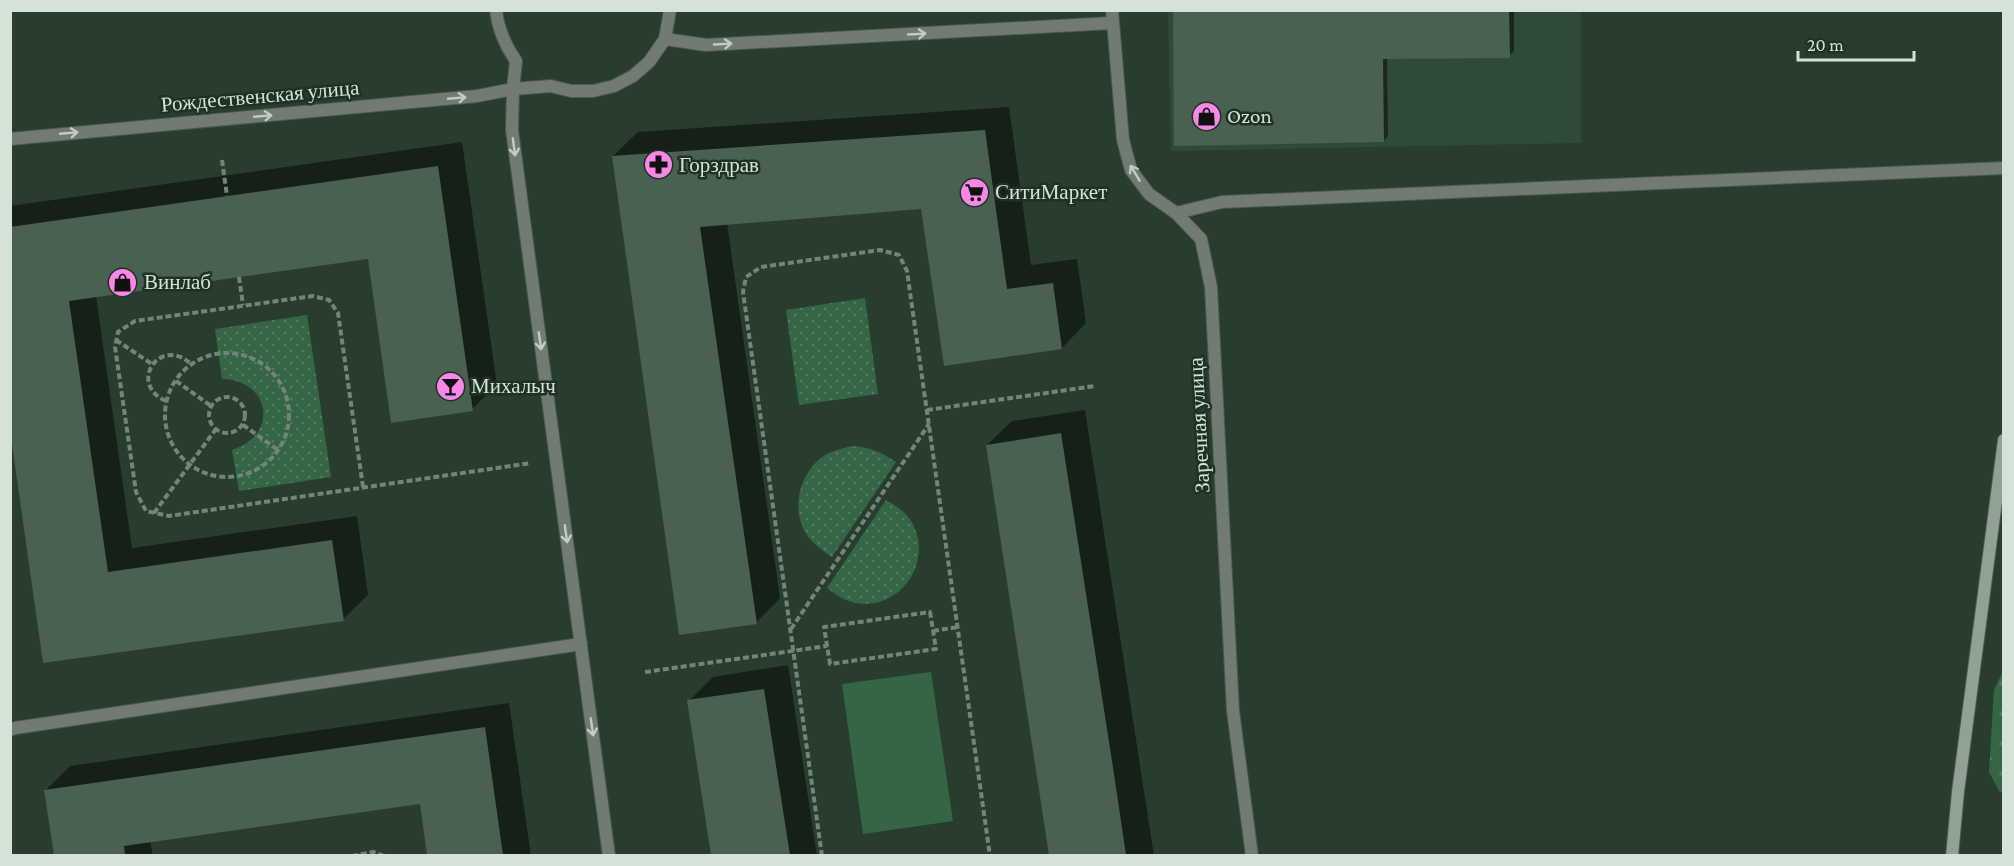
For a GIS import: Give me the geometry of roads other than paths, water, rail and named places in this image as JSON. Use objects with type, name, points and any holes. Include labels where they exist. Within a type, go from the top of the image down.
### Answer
[{"type":"street","points":[[496,10],[497,24],[504,44],[516,61],[512,129],[609,855]]},
{"type":"street","name":"Рождественская улица","points":[[10,139],[477,96],[513,89],[551,86],[572,91],[593,91],[614,86],[633,76],[649,62],[665,39],[670,10]]},
{"type":"street","points":[[665,39],[706,45],[1112,17]]},
{"type":"street","name":"Заречная улица","points":[[1112,17],[1122,140],[1131,170],[1149,194],[1176,213],[1201,239],[1211,287],[1233,711],[1252,855]]},
{"type":"street","points":[[1176,213],[1222,202],[2004,168]]},
{"type":"street","points":[[1952,855],[1958,792],[2004,440]]},
{"type":"street","points":[[10,730],[581,644]]},
{"type":"place","name":"Ozon","points":[[1206,116]]},
{"type":"place","name":"Горздрав","points":[[658,165]]},
{"type":"place","name":"СитиМаркет","points":[[974,192]]},
{"type":"place","name":"Винлаб","points":[[123,282]]},
{"type":"place","name":"Михалыч","points":[[450,386]]}]
